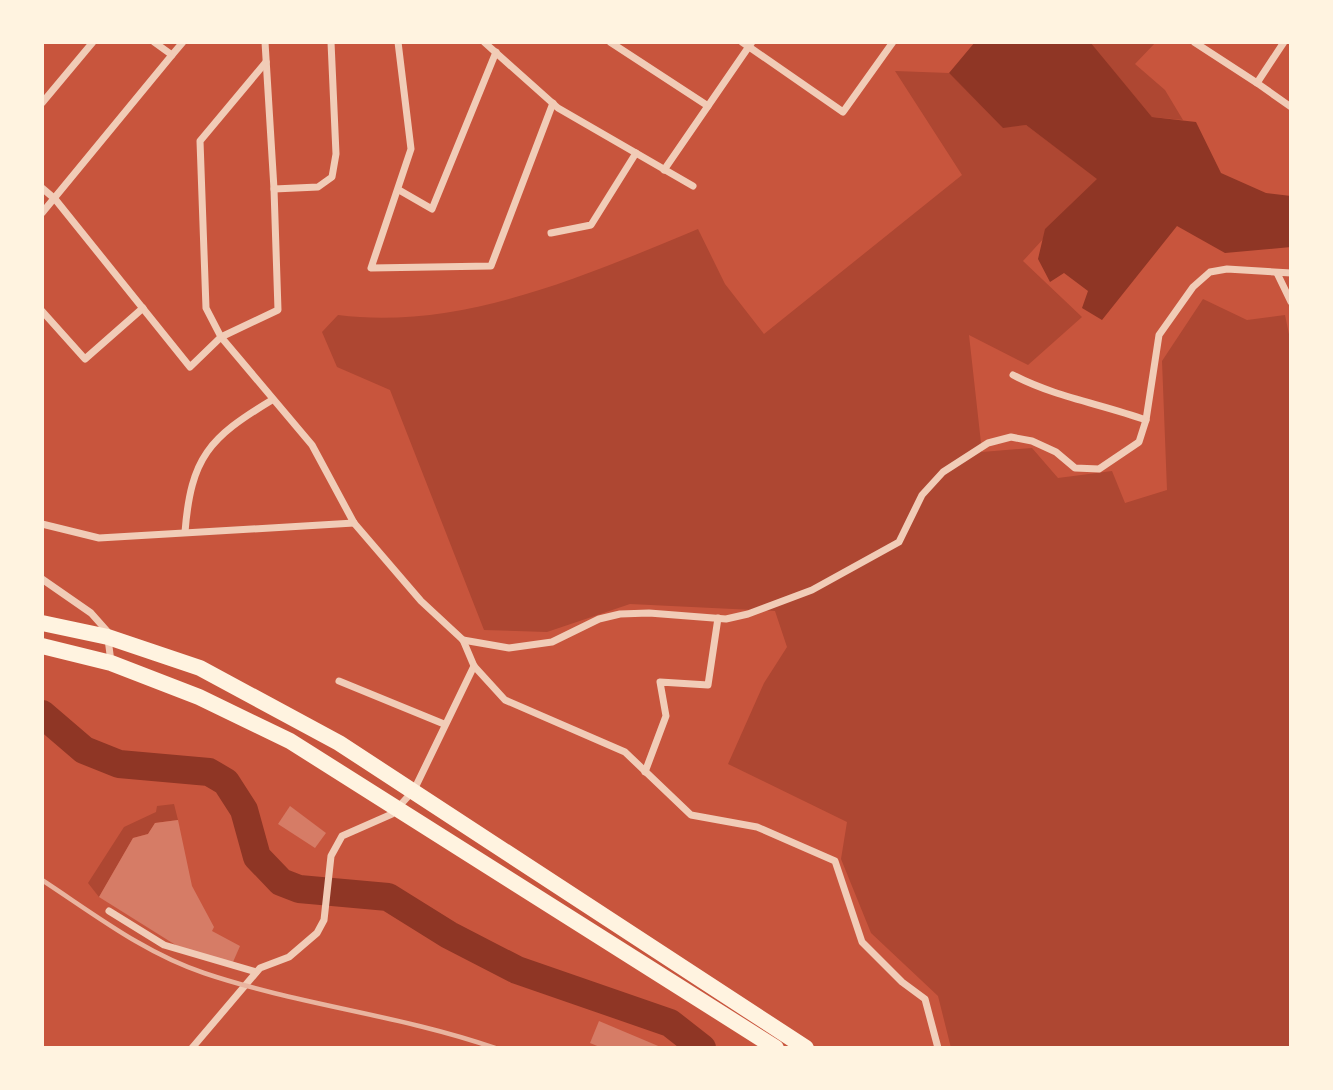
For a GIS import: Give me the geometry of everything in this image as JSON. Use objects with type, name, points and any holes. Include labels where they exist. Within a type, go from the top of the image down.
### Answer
[{"type":"highway","points":[[42,623],[108,637],[200,668],[340,743],[806,1048]]},
{"type":"highway","points":[[42,646],[111,663],[199,697],[290,741],[399,807],[776,1048]]},
{"type":"street","points":[[42,103],[93,42]]},
{"type":"street","points":[[154,42],[172,55]]},
{"type":"street","points":[[42,213],[183,42]]},
{"type":"street","points":[[42,187],[54,198],[190,367],[222,337],[278,310],[274,189],[264,42]]},
{"type":"street","points":[[274,189],[318,187],[332,177],[336,155],[331,42]]},
{"type":"street","points":[[398,42],[411,149],[371,268],[491,266],[553,103]]},
{"type":"street","points":[[484,42],[553,103],[693,186]]},
{"type":"street","points":[[610,42],[708,106]]},
{"type":"street","points":[[664,170],[748,44],[843,111],[892,42]]},
{"type":"street","points":[[1194,42],[1291,107]]},
{"type":"street","points":[[1257,83],[1284,42]]},
{"type":"street","points":[[399,190],[432,209],[496,52]]},
{"type":"street","points":[[266,62],[200,141],[206,308],[222,337],[312,445],[354,523],[421,601],[463,640],[474,666],[505,700],[625,752],[691,815],[757,827],[835,861],[862,942],[902,982],[925,999],[938,1048]]},
{"type":"street","points":[[551,233],[591,225],[636,153]]},
{"type":"street","points":[[463,640],[509,648],[551,642],[599,619],[620,614],[649,612],[718,618],[748,614],[811,590],[900,542],[922,495],[943,472],[988,443],[1011,437],[1032,441],[1056,452],[1075,468],[1099,469],[1139,442],[1146,420],[1159,335],[1193,287],[1210,272],[1219,270],[1291,273]]},
{"type":"street","points":[[1277,273],[1291,302]]},
{"type":"street","points":[[42,311],[85,359],[143,308]]},
{"type":"street","points":[[1013,375],[1043,390],[1103,404],[1146,420]]},
{"type":"street","points":[[185,532],[188,493],[207,449],[242,418],[272,400]]},
{"type":"street","points":[[42,524],[99,538],[354,523]]},
{"type":"street","points":[[42,579],[91,613],[107,631],[111,663]]},
{"type":"street","points":[[645,772],[666,716],[660,682],[708,685],[718,618]]},
{"type":"street","points":[[192,1048],[256,972],[289,957],[317,933],[324,920],[331,856],[342,836],[372,824],[399,807],[414,790],[474,666]]},
{"type":"street","points":[[339,681],[444,724]]},
{"type":"street","points":[[109,911],[164,945],[256,972]]},
{"type":"shaded area","points":[[975,42],[1090,42],[1152,117],[1196,122],[1221,173],[1266,193],[1291,196],[1291,247],[1225,253],[1177,226],[1102,320],[1082,308],[1088,291],[1064,273],[1050,282],[1038,259],[1045,229],[1097,179],[1026,125],[1003,128],[949,73]]},
{"type":"shaded area","points":[[1156,42],[1135,64],[1165,90],[1183,120],[1152,117],[1090,43]]},
{"type":"shaded area","points":[[895,71],[949,73],[1003,127],[1026,125],[1098,179],[1023,261],[1082,317],[1028,365],[969,335],[982,452],[1032,448],[1058,478],[1112,471],[1125,503],[1167,490],[1162,361],[1203,299],[1247,320],[1285,315],[1291,344],[1289,1048],[951,1048],[938,996],[871,933],[841,859],[847,822],[728,764],[764,683],[787,647],[775,611],[630,604],[547,632],[484,630],[390,390],[337,367],[322,332],[338,315],[384,318],[430,315],[522,295],[567,281],[698,229],[725,284],[764,334],[962,175]]},
{"type":"shaded area","points":[[174,804],[178,820],[155,823],[148,834],[133,838],[99,897],[88,883],[124,827],[156,812],[157,806]]},
{"type":"building","points":[[290,806],[326,833],[315,848],[278,824]]},
{"type":"building","points":[[178,820],[192,886],[214,927],[212,931],[240,946],[233,962],[182,949],[99,897],[133,838],[148,834],[155,823]]},
{"type":"building","points":[[599,1021],[663,1048],[602,1048],[590,1043]]},
{"type":"waterway","points":[[42,714],[84,750],[119,764],[209,772],[226,782],[244,810],[257,857],[281,882],[299,889],[388,897],[449,935],[517,970],[670,1023],[702,1048]]},
{"type":"railway","points":[[42,880],[140,944],[182,965],[276,994],[423,1027],[495,1048]]}]
